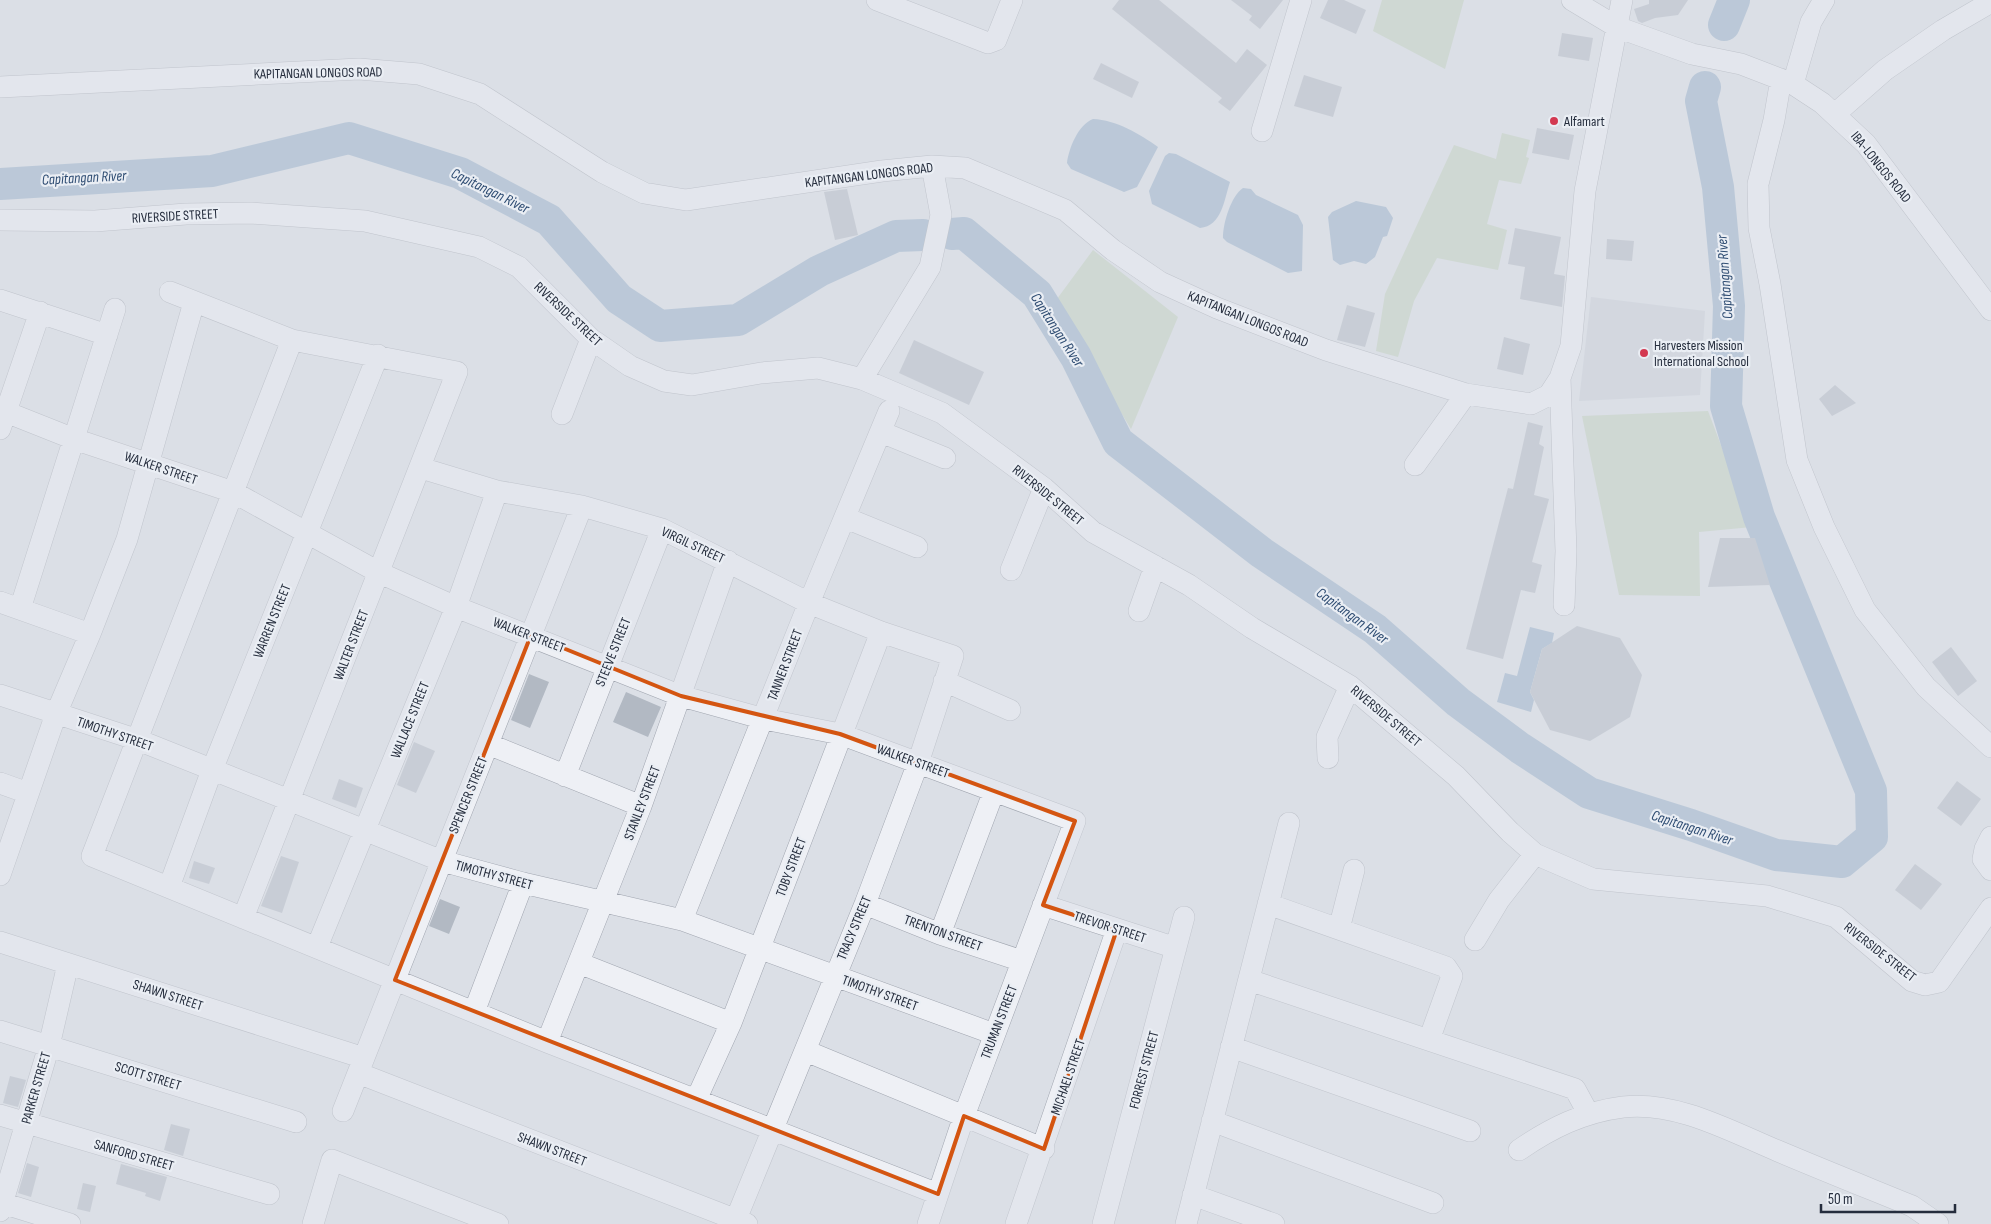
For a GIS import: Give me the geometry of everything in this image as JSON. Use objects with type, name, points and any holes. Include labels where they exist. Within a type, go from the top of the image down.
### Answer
[{"type":"street","points":[[876,0],[988,43],[996,40],[1012,0]]},
{"type":"street","points":[[1262,132],[1301,0]]},
{"type":"street","name":"IBA-LONGOS ROAD","points":[[1572,0],[1617,27],[1692,54],[1741,64],[1787,82],[1835,114],[1866,144],[1991,310]]},
{"type":"street","name":"KAPITANGAN LONGOS ROAD","points":[[0,87],[350,70],[419,74],[480,94],[602,172],[644,193],[686,200],[882,171],[932,166],[966,168],[1065,210],[1113,250],[1160,282],[1217,308],[1326,350],[1466,394],[1531,404],[1549,395],[1560,378],[1570,346],[1585,191],[1622,0]]},
{"type":"street","points":[[1824,0],[1811,22],[1787,82],[1758,184],[1759,228],[1770,284],[1797,460],[1824,527],[1865,610],[1926,687],[1991,747]]},
{"type":"street","points":[[1835,114],[1885,70],[1943,30],[1991,2]]},
{"type":"street","points":[[862,380],[930,267],[941,215],[932,166]]},
{"type":"street","name":"RIVERSIDE STREET","points":[[0,220],[95,221],[186,214],[251,213],[365,221],[479,247],[519,268],[591,340],[630,366],[664,381],[692,384],[761,373],[818,368],[862,380],[942,413],[1044,488],[1093,532],[1189,585],[1252,628],[1350,686],[1456,776],[1510,832],[1535,854],[1593,879],[1768,896],[1836,917],[1912,981],[1925,984],[1939,982],[1991,908]]},
{"type":"street","points":[[170,292],[292,340],[378,356]]},
{"type":"street","points":[[0,300],[107,335]]},
{"type":"street","points":[[1,871],[56,714],[90,634],[126,539],[194,302]]},
{"type":"street","points":[[20,609],[115,308]]},
{"type":"street","points":[[2,416],[40,312]]},
{"type":"street","points":[[292,340],[92,856],[547,1042],[938,1194]]},
{"type":"street","points":[[562,414],[591,340]]},
{"type":"street","name":"WALTER STREET","points":[[243,918],[421,468],[457,372],[378,356]]},
{"type":"street","name":"WARREN STREET","points":[[169,887],[212,770],[378,356]]},
{"type":"street","points":[[1560,378],[1566,551],[1564,605]]},
{"type":"street","points":[[1415,465],[1466,394]]},
{"type":"street","name":"TANNER STREET","points":[[682,920],[809,603],[890,411]]},
{"type":"street","name":"WALKER STREET","points":[[2,416],[233,492],[380,572],[456,607],[682,696],[764,719],[840,734],[1075,821]]},
{"type":"street","points":[[881,432],[945,458]]},
{"type":"street","name":"VIRGIL STREET","points":[[421,468],[497,491],[582,506],[662,529],[809,603],[881,632],[953,656]]},
{"type":"street","points":[[1011,570],[1044,488]]},
{"type":"street","name":"WALLACE STREET","points":[[317,947],[456,607],[497,491]]},
{"type":"street","name":"SPENCER STREET","points":[[343,1111],[582,506]]},
{"type":"street","points":[[846,518],[917,547]]},
{"type":"street","name":"STEEVE STREET","points":[[565,776],[662,529]]},
{"type":"street","name":"STANLEY STREET","points":[[547,1042],[641,806],[682,696],[728,561]]},
{"type":"street","points":[[1139,611],[1155,566]]},
{"type":"street","points":[[0,602],[90,634]]},
{"type":"street","name":"TOBY STREET","points":[[696,1100],[731,1023],[840,734],[881,632]]},
{"type":"street","name":"TRACY STREET","points":[[739,1223],[834,976],[865,904],[918,763],[953,656]]},
{"type":"street","points":[[944,681],[1010,710]]},
{"type":"street","points":[[1328,758],[1327,738],[1350,686]]},
{"type":"street","name":"TIMOTHY STREET","points":[[0,695],[138,740],[366,829],[442,861],[523,883],[682,920],[994,1034]]},
{"type":"street","points":[[488,744],[641,806]]},
{"type":"street","points":[[0,783],[28,793]]},
{"type":"street","points":[[940,934],[994,790]]},
{"type":"street","name":"TRUMAN STREET","points":[[928,1224],[964,1116],[1075,821]]},
{"type":"street","points":[[1186,1224],[1289,823]]},
{"type":"street","points":[[1991,837],[1983,859],[1991,870]]},
{"type":"street","points":[[1474,940],[1499,900],[1535,854]]},
{"type":"street","points":[[1338,929],[1354,870]]},
{"type":"street","points":[[474,1012],[523,883]]},
{"type":"street","name":"TRENTON STREET","points":[[865,904],[940,934],[1022,961]]},
{"type":"street","points":[[1268,904],[1446,967],[1452,976],[1429,1040]]},
{"type":"street","name":"TREVOR STREET","points":[[1043,905],[1176,948]]},
{"type":"street","name":"FORREST STREET","points":[[1103,1224],[1184,916]]},
{"type":"street","name":"MICHAEL STREET","points":[[1016,1224],[1044,1149],[1118,929]]},
{"type":"street","name":"SHAWN STREET","points":[[0,942],[361,1066],[739,1223]]},
{"type":"street","points":[[578,962],[731,1023]]},
{"type":"street","name":"PARKER STREET","points":[[1,1207],[49,1046],[68,964]]},
{"type":"street","points":[[1249,980],[1575,1089],[1588,1113]]},
{"type":"street","name":"SCOTT STREET","points":[[0,1031],[296,1122]]},
{"type":"street","points":[[1231,1047],[1470,1131]]},
{"type":"street","points":[[806,1051],[1044,1149]]},
{"type":"street","points":[[1519,1150],[1548,1130],[1588,1113],[1625,1107],[1668,1108],[1708,1122],[1912,1206],[1938,1224]]},
{"type":"street","name":"SANFORD STREET","points":[[0,1115],[269,1194]]},
{"type":"street","points":[[1212,1121],[1433,1203]]},
{"type":"street","points":[[313,1224],[332,1160],[498,1224]]},
{"type":"street","points":[[1193,1195],[1274,1224]]},
{"type":"street","points":[[1,1207],[70,1224]]},
{"type":"highlighted area","points":[[531,635],[681,696],[840,734],[1075,821],[1043,905],[1117,929],[1044,1149],[964,1116],[938,1194],[395,980]]},
{"type":"shaded area","name":"Harvesters Mission International School","points":[[1591,297],[1705,311],[1700,395],[1579,401]]},
{"type":"green space","points":[[1382,0],[1464,0],[1445,69],[1373,31]]},
{"type":"green space","points":[[1502,133],[1530,140],[1526,157],[1529,158],[1521,184],[1499,180],[1487,224],[1507,230],[1498,270],[1437,258],[1414,301],[1398,357],[1376,351],[1385,294],[1454,145],[1496,159]]},
{"type":"green space","points":[[1093,250],[1178,317],[1131,429],[1054,303]]},
{"type":"green space","points":[[1708,411],[1752,527],[1699,532],[1700,596],[1619,595],[1582,416]]},
{"type":"water","points":[[1093,119],[1127,128],[1158,147],[1137,187],[1124,192],[1071,169],[1067,163],[1075,138],[1083,126]]},
{"type":"water","points":[[1169,153],[1176,154],[1230,182],[1218,217],[1207,226],[1200,228],[1152,204],[1149,191],[1165,156]]},
{"type":"water","points":[[1243,188],[1251,189],[1256,195],[1298,215],[1303,225],[1302,271],[1288,273],[1227,242],[1223,238],[1228,210],[1235,197]]},
{"type":"water","points":[[1356,201],[1386,207],[1393,218],[1387,236],[1383,237],[1375,257],[1366,264],[1354,261],[1340,265],[1333,260],[1328,217],[1332,212]]},
{"type":"water","points":[[1530,627],[1554,633],[1552,643],[1542,649],[1530,692],[1534,700],[1531,712],[1497,702],[1505,673],[1517,676]]},
{"type":"building","points":[[1119,0],[1159,0],[1236,63],[1247,49],[1267,65],[1230,111],[1218,102],[1222,98],[1112,9]]},
{"type":"building","points":[[1231,0],[1283,0],[1260,29],[1249,20],[1252,16]]},
{"type":"building","points":[[1328,0],[1344,0],[1366,10],[1356,34],[1320,18]]},
{"type":"building","points":[[1649,0],[1688,0],[1678,15],[1655,18],[1642,23],[1638,21],[1634,9],[1649,4]]},
{"type":"building","points":[[1562,33],[1593,38],[1589,61],[1558,56]]},
{"type":"building","points":[[1101,63],[1139,82],[1132,98],[1093,79]]},
{"type":"building","points":[[1304,75],[1342,87],[1333,117],[1294,106]]},
{"type":"building","points":[[1537,128],[1574,135],[1569,160],[1532,153]]},
{"type":"building","points":[[847,189],[858,235],[835,240],[824,192]]},
{"type":"building","points":[[1515,228],[1561,237],[1554,274],[1565,276],[1562,307],[1520,299],[1525,267],[1508,264]]},
{"type":"building","points":[[1607,239],[1634,241],[1632,261],[1606,259]]},
{"type":"building","points":[[1347,305],[1375,313],[1365,347],[1337,340]]},
{"type":"building","points":[[1504,337],[1530,344],[1523,375],[1497,369]]},
{"type":"building","points":[[914,340],[984,372],[969,405],[899,373]]},
{"type":"building","points":[[1835,385],[1856,403],[1832,416],[1819,399]]},
{"type":"building","points":[[1528,422],[1543,426],[1539,444],[1544,447],[1534,495],[1549,499],[1532,562],[1542,565],[1535,593],[1521,590],[1503,659],[1466,649],[1508,488],[1513,489]]},
{"type":"building","points":[[1720,538],[1755,538],[1770,585],[1708,587]]},
{"type":"building","points":[[1577,626],[1620,638],[1642,675],[1630,717],[1590,741],[1550,730],[1530,692],[1542,649]]},
{"type":"building","points":[[1951,647],[1977,681],[1958,696],[1932,662]]},
{"type":"building","points":[[529,674],[549,682],[530,728],[511,720]]},
{"type":"building","points":[[626,692],[661,707],[648,737],[613,722]]},
{"type":"building","points":[[414,742],[435,751],[416,793],[397,785]]},
{"type":"building","points":[[339,779],[363,788],[356,808],[332,799]]},
{"type":"building","points":[[1957,781],[1981,799],[1961,826],[1937,808]]},
{"type":"building","points":[[281,856],[299,862],[282,913],[261,906]]},
{"type":"building","points":[[194,861],[215,868],[209,884],[189,878]]},
{"type":"building","points":[[1915,864],[1942,884],[1921,910],[1895,890]]},
{"type":"building","points":[[440,899],[460,907],[449,934],[429,926]]},
{"type":"building","points":[[10,1076],[26,1080],[18,1107],[3,1103]]},
{"type":"building","points":[[171,1124],[190,1129],[183,1156],[164,1150]]},
{"type":"building","points":[[27,1163],[39,1167],[31,1197],[18,1193]]},
{"type":"building","points":[[121,1164],[167,1177],[160,1201],[145,1196],[146,1193],[116,1184]]},
{"type":"building","points":[[83,1183],[96,1186],[90,1212],[77,1209]]},
{"type":"waterway","name":"Capitangan River","points":[[1724,25],[1734,0]]},
{"type":"waterway","name":"Capitangan River","points":[[952,234],[964,233],[1037,294],[1076,357],[1118,442],[1262,553],[1375,629],[1458,702],[1520,748],[1589,793],[1691,825],[1776,855],[1842,862],[1872,837],[1871,791],[1759,517],[1726,406],[1729,306],[1718,187],[1701,101],[1705,87]]},
{"type":"waterway","name":"Capitangan River","points":[[0,184],[212,171],[349,138],[460,173],[549,220],[619,299],[660,326],[738,320],[819,271],[896,236],[923,235]]},
{"type":"place","name":"Alfamart","points":[[1554,121]]},
{"type":"place","name":"Harvesters Mission International School","points":[[1644,353]]}]
